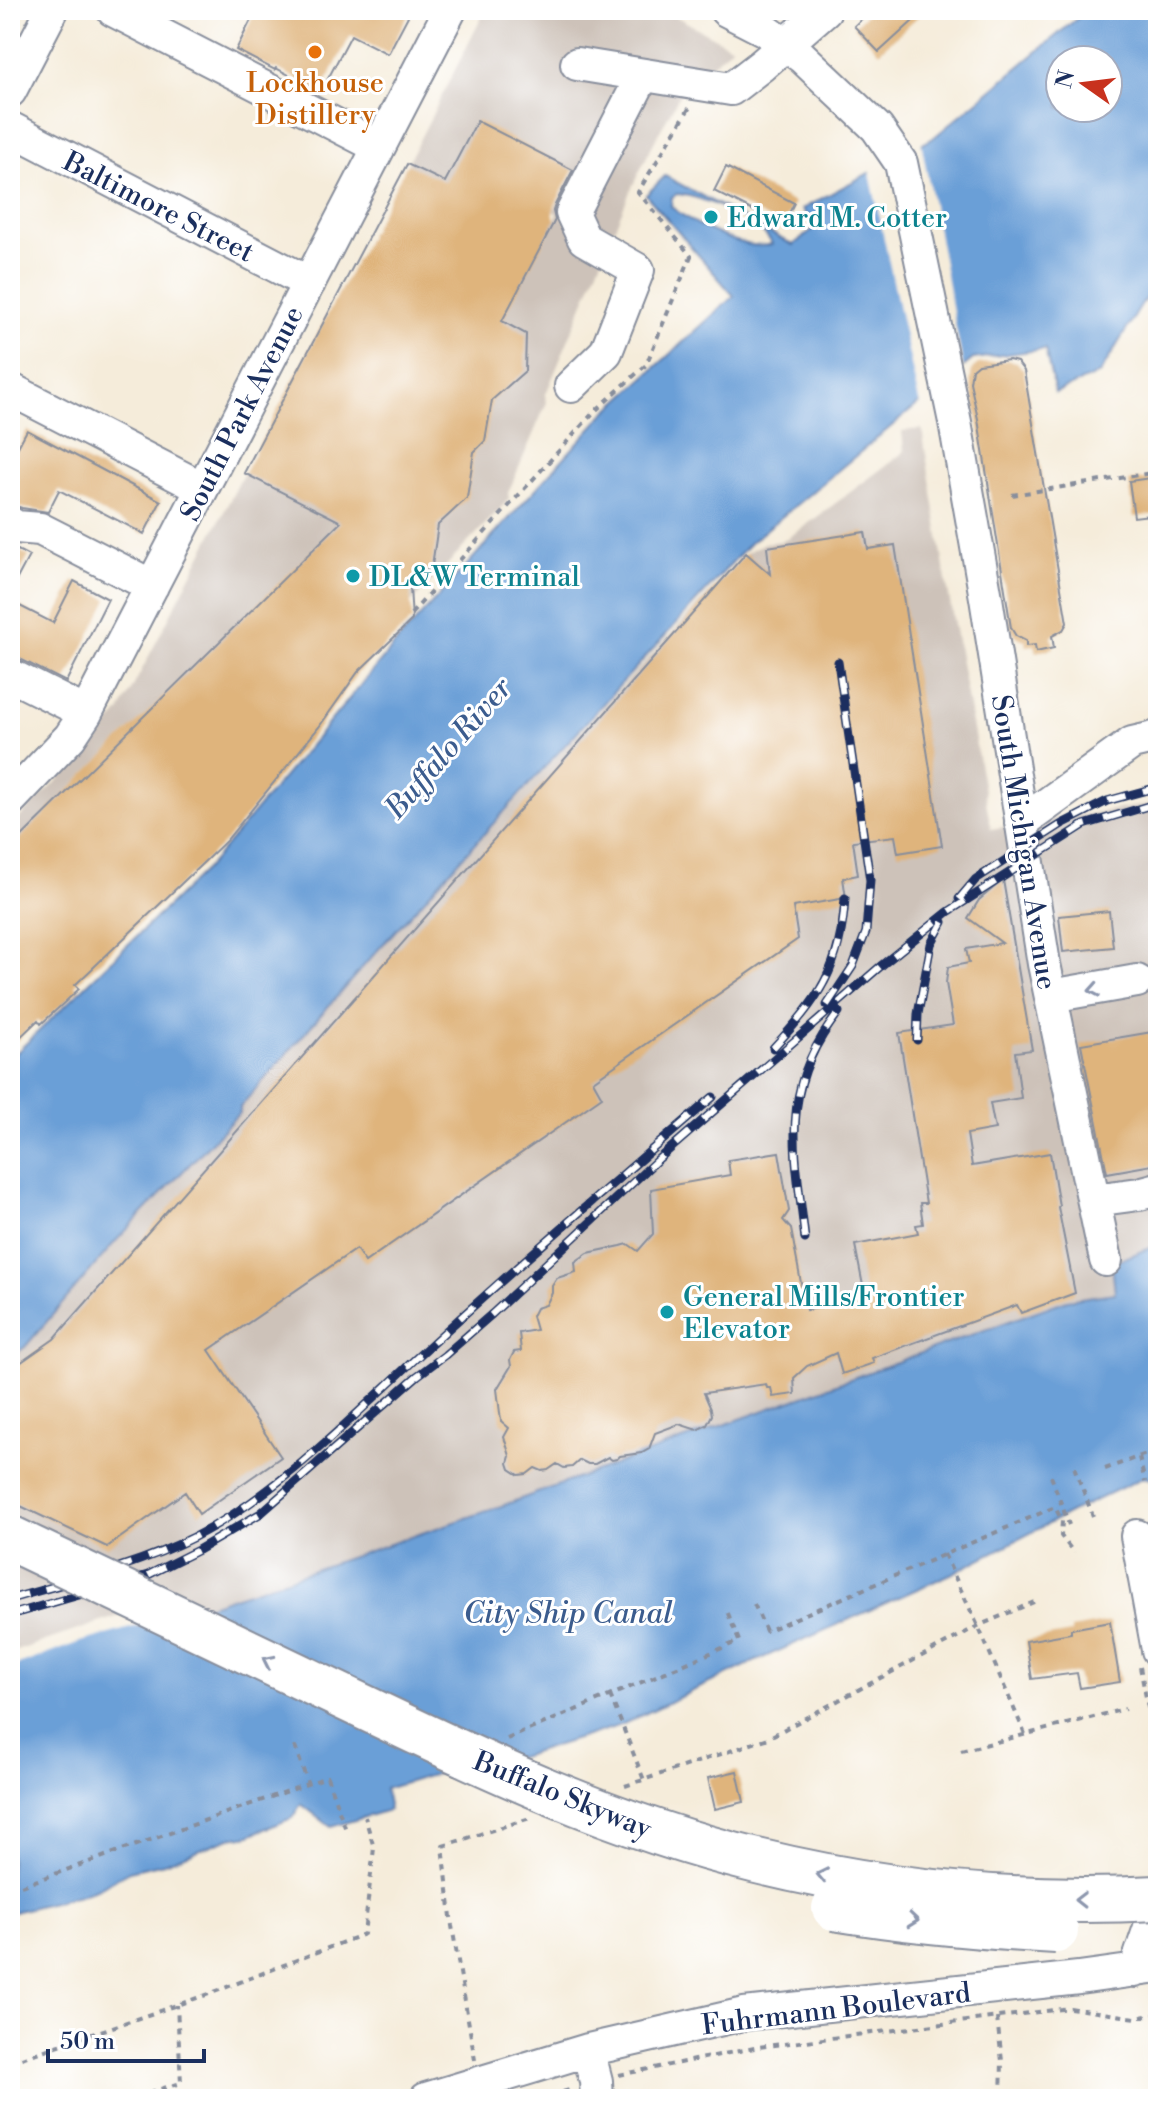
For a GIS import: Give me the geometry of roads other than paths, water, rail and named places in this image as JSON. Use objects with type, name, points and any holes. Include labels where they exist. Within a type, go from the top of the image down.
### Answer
[{"type":"highway","name":"Buffalo Skyway","points":[[10,1538],[549,1793],[675,1838],[755,1861],[828,1877],[931,1892],[1024,1899],[1104,1901],[1158,1898]]},
{"type":"highway","name":"Buffalo Skyway","points":[[10,1569],[472,1790],[588,1839],[664,1866],[740,1888],[903,1920],[1057,1931],[1158,1927]]},
{"type":"street","points":[[10,91],[52,10]]},
{"type":"street","points":[[113,10],[379,147]]},
{"type":"street","name":"South Park Avenue","points":[[10,800],[70,737],[86,713],[450,10]]},
{"type":"street","points":[[726,10],[786,44]]},
{"type":"street","points":[[577,64],[731,89],[825,10]]},
{"type":"street","name":"South Michigan Avenue","points":[[786,44],[877,128],[901,163],[955,422],[1051,996],[1106,1260]]},
{"type":"street","points":[[571,386],[606,352],[638,270],[584,239],[572,213],[643,75]]},
{"type":"street","name":"Baltimore Street","points":[[10,128],[309,283]]},
{"type":"street","points":[[12,394],[202,488]]},
{"type":"street","points":[[10,523],[16,527],[40,529],[152,586]]},
{"type":"street","points":[[10,675],[86,713]]},
{"type":"street","points":[[1021,823],[1132,743],[1158,737]]},
{"type":"street","points":[[1051,996],[1149,986]]},
{"type":"street","points":[[1094,1200],[1158,1189]]},
{"type":"street","points":[[1137,1536],[1148,1653]]},
{"type":"street","points":[[1147,1969],[1158,1904]]},
{"type":"street","name":"Fuhrmann Boulevard","points":[[426,2099],[588,2050],[744,2014],[1147,1969]]},
{"type":"street","points":[[588,2050],[596,2087]]},
{"type":"water","name":"Buffalo River","points":[[1087,10],[1158,10],[1158,275],[1100,373],[1055,393],[1045,349],[973,359],[750,543],[375,953],[240,1107],[240,1112],[115,1242],[25,1347],[10,1357],[10,1059],[208,867],[396,643],[603,415],[734,296],[646,195],[665,176],[793,245],[816,227],[802,209],[932,139],[1044,46],[1044,124],[1124,124],[1124,44],[1046,44]],"holes":[[[677,194],[744,219],[772,244],[749,244],[704,228],[671,206],[672,197]]]},
{"type":"water","name":"City Ship Canal","points":[[1158,1245],[1158,1482],[1144,1477],[953,1573],[621,1725],[507,1761],[449,1770],[385,1789],[389,1810],[331,1827],[301,1804],[292,1818],[250,1835],[230,1838],[164,1863],[129,1871],[99,1888],[76,1896],[10,1913],[10,1657],[189,1612],[493,1509],[1067,1300],[1115,1293],[1112,1263]]},
{"type":"railway","points":[[827,1005],[853,966],[866,932],[870,880],[838,662]]},
{"type":"railway","points":[[959,899],[976,879],[1062,824],[1107,801],[1158,787]]},
{"type":"railway","points":[[10,1615],[148,1575],[261,1513],[492,1314],[656,1161],[882,965],[948,912],[1084,825],[1158,803]]},
{"type":"railway","points":[[773,1048],[803,1014],[825,981],[839,944],[845,898]]},
{"type":"railway","points":[[917,1040],[918,1014],[931,944],[943,922]]},
{"type":"railway","points":[[805,1239],[795,1148],[799,1094],[820,1040],[839,1012]]},
{"type":"railway","points":[[10,1599],[104,1572],[172,1547],[226,1519],[256,1498],[315,1451],[496,1286],[713,1097]]},
{"type":"place","name":"Lockhouse Distillery","points":[[315,52]]},
{"type":"place","name":"Edward M. Cotter","points":[[711,217]]},
{"type":"place","name":"DL&W Terminal","points":[[353,576]]},
{"type":"place","name":"General Mills/Frontier Elevator","points":[[667,1312]]}]
